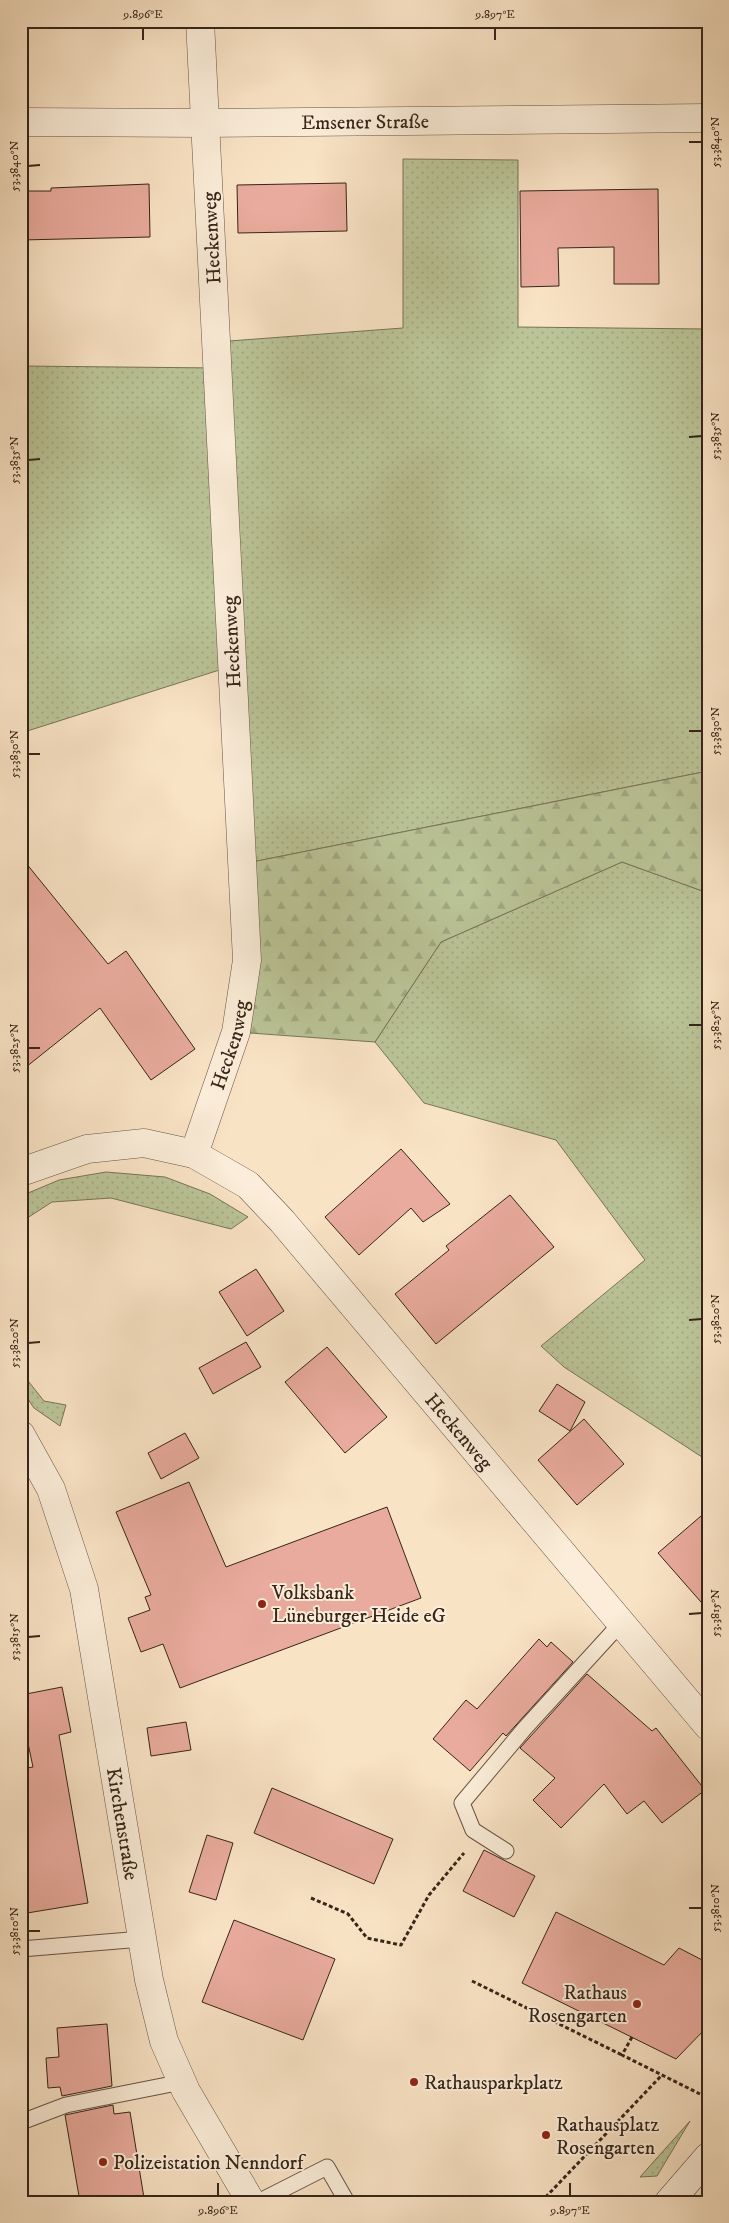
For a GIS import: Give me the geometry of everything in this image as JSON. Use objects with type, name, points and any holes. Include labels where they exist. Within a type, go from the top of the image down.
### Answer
[{"type":"street","name":"Heckenweg","points":[[194,1154],[236,1032],[247,960],[200,21]]},
{"type":"street","name":"Emsener Straße","points":[[21,122],[205,123],[708,118]]},
{"type":"street","name":"Heckenweg","points":[[21,1172],[86,1149],[144,1143],[194,1154],[248,1185],[282,1221],[708,1726]]},
{"type":"street","name":"Kirchenstraße","points":[[21,1435],[51,1489],[84,1589],[149,1980],[164,2041],[190,2101],[251,2202]]},
{"type":"street","points":[[669,2202],[708,2157]]},
{"type":"lane","points":[[506,1852],[473,1830],[462,1803],[525,1728],[621,1623]]},
{"type":"lane","points":[[21,1949],[142,1939]]},
{"type":"lane","points":[[24,2121],[66,2105],[182,2082]]},
{"type":"lane","points":[[258,2202],[327,2167],[347,2202]]},
{"type":"path","points":[[311,1898],[348,1914],[367,1938],[402,1945],[429,1895],[473,1842],[481,1836]]},
{"type":"path","points":[[472,1981],[700,2094]]},
{"type":"path","points":[[622,2055],[632,2037]]},
{"type":"path","points":[[541,2202],[661,2076]]},
{"type":"green space","points":[[403,159],[518,160],[518,327],[708,329],[708,771],[242,864],[232,666],[21,733],[21,366],[217,368],[216,342],[403,328]]},
{"type":"green space","points":[[708,771],[708,893],[622,862],[441,942],[375,1042],[236,1032],[242,864]]},
{"type":"green space","points":[[622,862],[708,893],[708,1461],[564,1367],[541,1346],[645,1260],[556,1140],[424,1103],[375,1042],[441,942]]},
{"type":"green space","points":[[106,1172],[165,1177],[210,1194],[248,1217],[231,1229],[111,1198],[52,1202],[21,1222],[21,1196],[59,1180]]},
{"type":"green space","points":[[21,1372],[44,1401],[66,1405],[60,1426],[34,1408],[21,1389]]},
{"type":"green space","points":[[690,2121],[657,2176],[640,2177]]},
{"type":"building","points":[[346,183],[347,231],[238,233],[237,185]]},
{"type":"building","points":[[149,184],[150,237],[21,240],[21,191],[51,191],[51,188]]},
{"type":"building","points":[[658,189],[659,284],[614,284],[614,247],[558,248],[559,286],[521,287],[520,191]]},
{"type":"building","points":[[21,857],[108,964],[126,951],[195,1049],[151,1080],[100,1008],[21,1071]]},
{"type":"building","points":[[401,1149],[450,1204],[423,1222],[411,1208],[359,1255],[325,1217]]},
{"type":"building","points":[[510,1195],[554,1247],[436,1344],[395,1294],[449,1250],[446,1246]]},
{"type":"building","points":[[256,1269],[284,1311],[247,1336],[219,1292]]},
{"type":"building","points":[[246,1342],[261,1367],[213,1394],[199,1368]]},
{"type":"building","points":[[327,1347],[387,1417],[345,1453],[285,1382]]},
{"type":"building","points":[[557,1384],[585,1402],[570,1431],[539,1411]]},
{"type":"building","points":[[584,1419],[624,1464],[577,1505],[538,1460]]},
{"type":"building","points":[[185,1433],[199,1458],[161,1479],[148,1453]]},
{"type":"building","points":[[189,1482],[226,1567],[387,1507],[421,1598],[180,1688],[163,1644],[141,1652],[128,1618],[150,1610],[145,1597],[151,1595],[116,1512]]},
{"type":"building","points":[[708,1510],[708,1610],[658,1553]]},
{"type":"building","points":[[539,1639],[547,1647],[551,1642],[573,1662],[506,1736],[503,1733],[470,1771],[433,1739],[466,1700],[477,1709]]},
{"type":"building","points":[[587,1674],[652,1731],[656,1728],[705,1790],[662,1823],[644,1801],[627,1814],[604,1784],[561,1828],[533,1800],[555,1778],[520,1748]]},
{"type":"building","points":[[62,1687],[71,1732],[59,1735],[88,1903],[21,1914],[21,1769],[33,1767],[21,1710],[21,1695]]},
{"type":"building","points":[[186,1722],[191,1750],[151,1756],[147,1728]]},
{"type":"building","points":[[272,1788],[393,1839],[374,1884],[254,1833]]},
{"type":"building","points":[[207,1835],[233,1843],[216,1900],[189,1892]]},
{"type":"building","points":[[484,1850],[535,1876],[514,1917],[463,1891]]},
{"type":"building","name":"Rathaus Rosengarten","points":[[556,1912],[664,1965],[679,1948],[708,1963],[708,2026],[676,2059],[522,1983]]},
{"type":"building","points":[[234,1920],[335,1959],[303,2040],[202,2002]]},
{"type":"building","points":[[107,2024],[112,2086],[62,2096],[60,2087],[48,2088],[46,2058],[59,2057],[57,2028]]},
{"type":"building","points":[[113,2105],[114,2114],[130,2112],[144,2198],[124,2202],[80,2202],[65,2115]]},
{"type":"place","name":"Volksbank Lüneburger Heide eG","points":[[262,1604]]},
{"type":"place","name":"Rathaus Rosengarten","points":[[637,2004]]},
{"type":"place","name":"Rathausparkplatz","points":[[414,2082]]},
{"type":"place","name":"Rathausplatz Rosengarten","points":[[546,2135]]},
{"type":"place","name":"Polizeistation Nenndorf","points":[[103,2162]]}]
